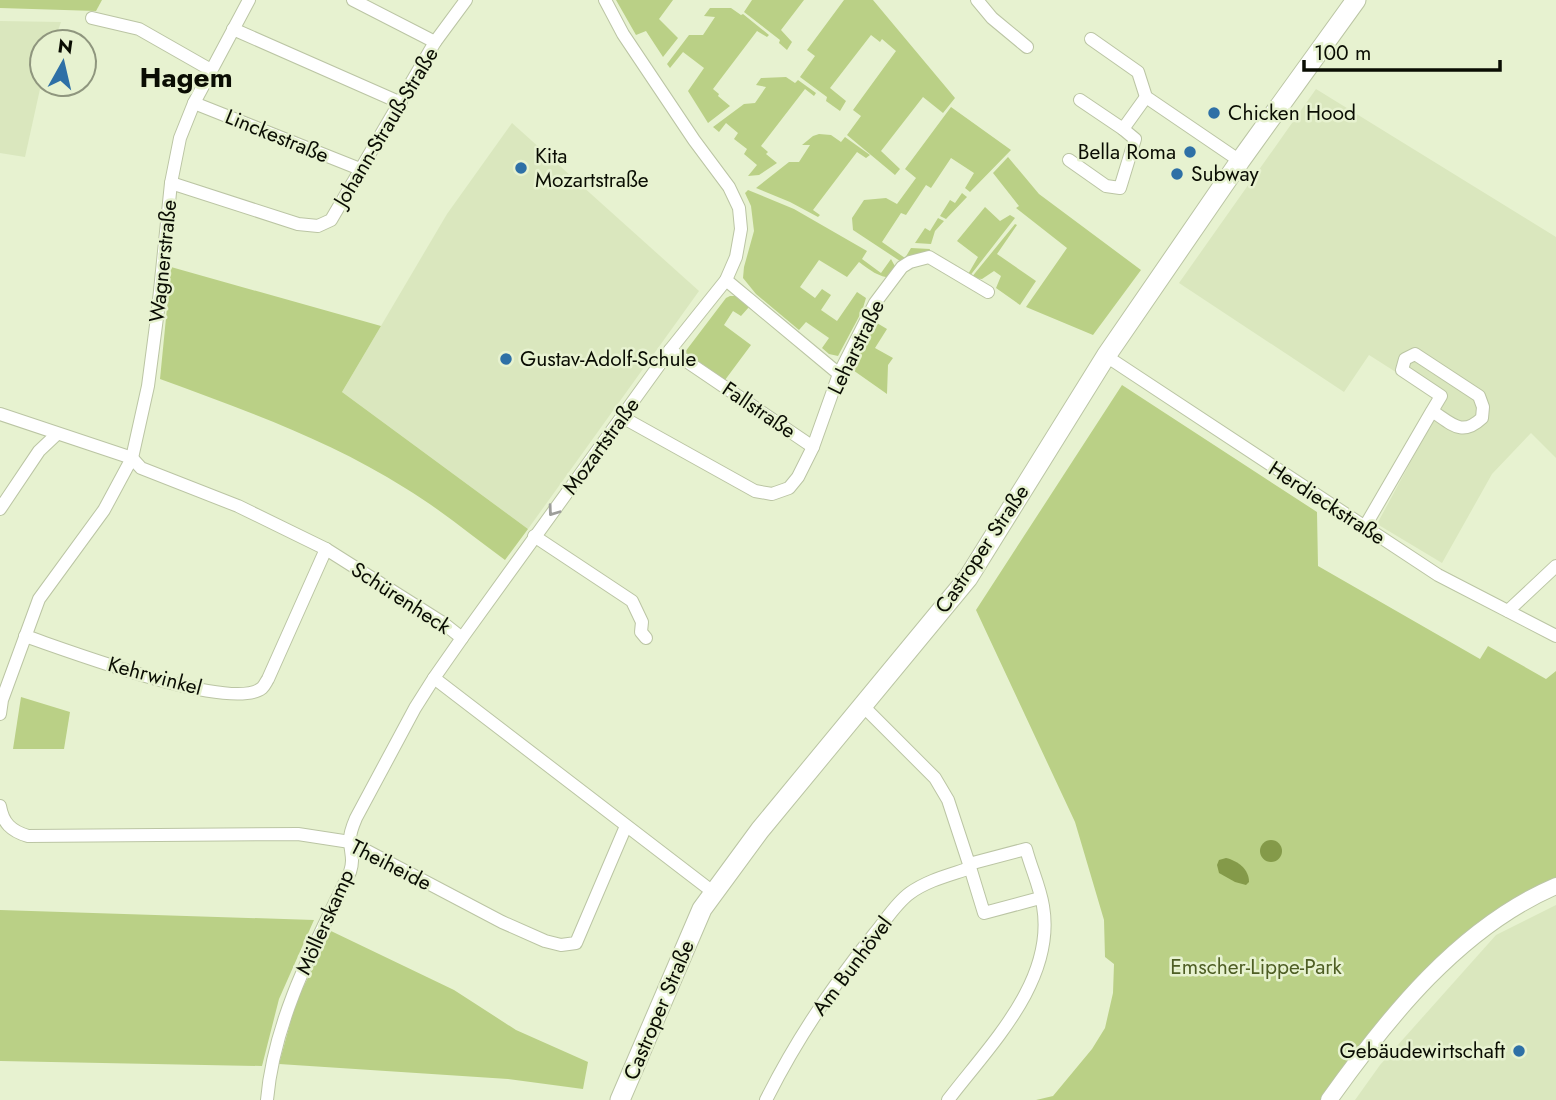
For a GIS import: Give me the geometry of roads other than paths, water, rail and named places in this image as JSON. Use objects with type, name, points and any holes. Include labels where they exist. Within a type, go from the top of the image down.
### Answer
[{"type":"main road","name":"Castroper Straße","points":[[623,1099],[702,909],[713,892],[760,830],[968,579],[1106,356],[1240,161],[1356,0]]},
{"type":"street","name":"Wagnerstraße","points":[[132,458],[153,349],[171,183],[180,138],[194,103],[249,0]]},
{"type":"street","points":[[353,0],[435,42]]},
{"type":"street","name":"Johann-Strauß-Straße","points":[[171,183],[298,224],[318,226],[331,220],[435,42],[466,0]]},
{"type":"street","name":"Mozartstraße","points":[[462,638],[670,350],[726,281],[736,257],[741,229],[739,208],[729,187],[680,120],[623,34],[604,0]]},
{"type":"street","points":[[977,0],[992,18],[1027,47]]},
{"type":"street","points":[[92,18],[139,30],[211,70]]},
{"type":"street","points":[[233,29],[401,103]]},
{"type":"street","points":[[1091,39],[1138,72],[1146,97],[1240,161]]},
{"type":"street","points":[[1123,129],[1146,97]]},
{"type":"street","points":[[1069,160],[1107,186],[1120,188],[1135,139],[1080,100]]},
{"type":"street","name":"Linckestraße","points":[[194,103],[360,169]]},
{"type":"street","name":"Leharstraße","points":[[622,417],[755,491],[772,494],[789,488],[798,477],[813,447],[839,373],[875,303],[902,267],[929,257],[988,292]]},
{"type":"street","points":[[726,281],[839,373]]},
{"type":"street","name":"Fallstraße","points":[[670,350],[813,447]]},
{"type":"street","points":[[1364,528],[1432,411],[1441,396],[1402,370],[1405,359],[1415,354],[1479,396],[1483,407],[1482,418],[1472,427],[1459,428],[1432,411]]},
{"type":"street","name":"Herdieckstraße","points":[[1106,356],[1438,575],[1556,636]]},
{"type":"street","name":"Schürenheck","points":[[0,414],[132,458],[141,468],[238,506],[326,549],[443,623],[462,638],[434,678]]},
{"type":"street","points":[[0,509],[39,452],[57,434]]},
{"type":"street","points":[[0,714],[1,700],[39,599],[104,510],[132,458]]},
{"type":"street","points":[[534,536],[632,601],[642,622],[641,632],[646,638]]},
{"type":"street","name":"Kehrwinkel","points":[[24,636],[141,675],[201,690],[247,693],[262,688],[268,679],[326,549]]},
{"type":"street","points":[[1508,611],[1556,566]]},
{"type":"street","points":[[434,678],[713,892]]},
{"type":"street","name":"Möllerskamp","points":[[267,1100],[270,1066],[293,994],[350,872],[354,856],[350,842],[356,818],[434,678]]},
{"type":"street","points":[[863,706],[935,778],[948,800],[984,913],[1041,898],[1043,906],[1044,933],[1038,962],[1029,986],[1014,1013],[948,1100]]},
{"type":"street","name":"Theiheide","points":[[0,806],[8,827],[28,836],[298,834],[350,842],[502,922],[561,945],[576,943],[626,826]]},
{"type":"street","name":"Am Bunhövel","points":[[766,1100],[808,1025],[850,964],[910,893],[969,866],[1026,849],[1041,898]]},
{"type":"street","points":[[1329,1100],[1413,992],[1457,951],[1501,918],[1541,892],[1556,886]]},
{"type":"place","name":"Chicken Hood","points":[[1214,113]]},
{"type":"place","name":"Bella Roma","points":[[1190,152]]},
{"type":"place","name":"Kita Mozartstraße","points":[[521,168]]},
{"type":"place","name":"Subway","points":[[1177,174]]},
{"type":"place","name":"Gustav-Adolf-Schule","points":[[506,359]]},
{"type":"place","name":"Gebäudewirtschaft","points":[[1519,1051]]},
{"type":"district","name":"Hagem","points":[[186,77]]},
{"type":"park label","name":"Emscher-Lippe-Park","points":[[1256,967]]}]
